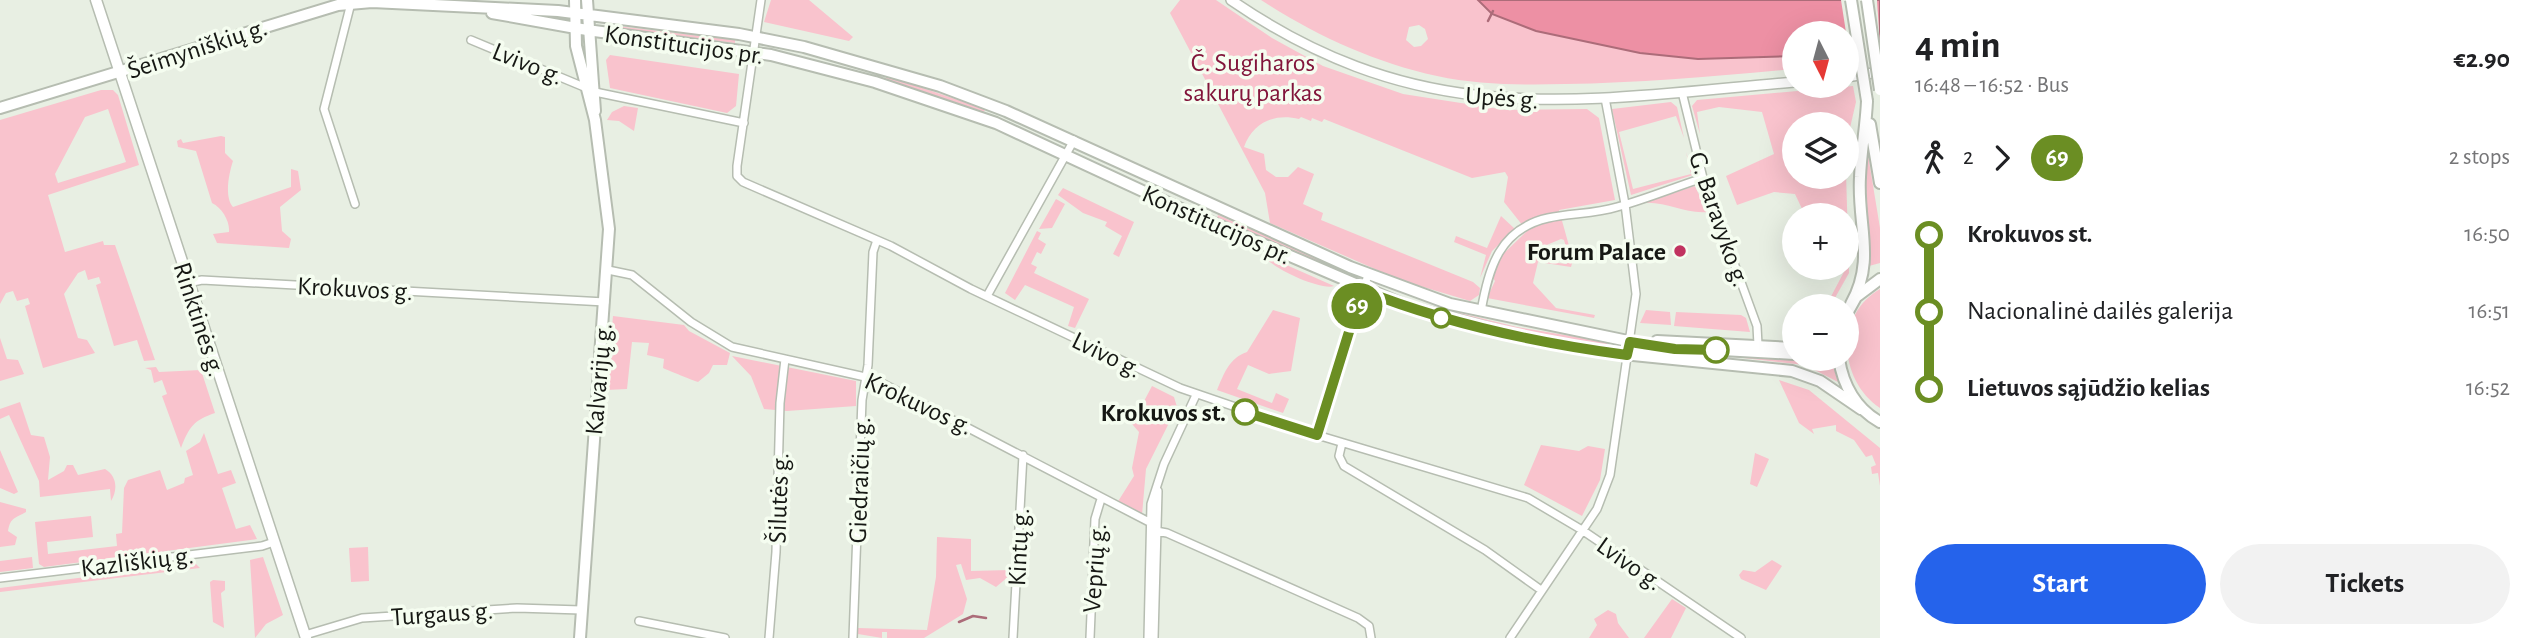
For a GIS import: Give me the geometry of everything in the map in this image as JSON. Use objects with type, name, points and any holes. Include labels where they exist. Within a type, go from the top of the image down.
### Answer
[{"type":"main road","name":"Rinktinės g.","points":[[96,0],[306,636]]},
{"type":"main road","name":"Kalvarijų g.","points":[[575,0],[574,28],[590,89],[609,213],[608,270],[590,464],[580,638]]},
{"type":"main road","name":"Kalvarijų g.","points":[[587,0],[590,89]]},
{"type":"main road","points":[[1851,0],[1880,183]]},
{"type":"main road","points":[[1867,0],[1880,90]]},
{"type":"main road","name":"Šeimyniškių g.","points":[[0,108],[120,73],[312,11],[351,2],[573,12]]},
{"type":"main road","name":"Šeimyniškių g.","points":[[480,9],[574,28]]},
{"type":"main road","name":"Konstitucijos pr.","points":[[573,12],[755,37],[872,65],[940,86],[1074,141],[1368,275],[1480,311],[1675,349],[1782,354]]},
{"type":"main road","name":"Konstitucijos pr.","points":[[574,28],[754,52],[899,90],[979,116],[1067,154],[1362,290],[1466,324],[1532,340],[1627,355],[1792,371],[1820,381],[1880,422]]},
{"type":"main road","points":[[1857,294],[1863,283],[1865,268],[1860,193],[1867,101]]},
{"type":"main road","points":[[1859,299],[1877,281]]},
{"type":"main road","name":"Konstitucijos pr.","points":[[1630,342],[1700,341],[1782,347]]},
{"type":"main road","points":[[1842,371],[1845,382],[1861,409]]},
{"type":"street","points":[[744,123],[761,0]]},
{"type":"street","name":"Upės g.","points":[[1231,0],[1284,35],[1324,55],[1404,84],[1459,95],[1507,100],[1605,98],[1782,83]]},
{"type":"street","points":[[351,2],[324,109],[355,204]]},
{"type":"street","name":"Lvivo g.","points":[[471,40],[590,89],[744,123],[737,172],[743,182],[877,240],[987,296],[1196,395],[1342,443],[1512,491],[1582,530],[1741,638]]},
{"type":"street","points":[[1859,75],[1880,72]]},
{"type":"street","name":"G. Baravyko g.","points":[[1682,92],[1703,177],[1757,326],[1758,345]]},
{"type":"street","points":[[1510,638],[1597,509],[1607,485],[1636,294],[1625,204],[1605,98]]},
{"type":"street","points":[[987,296],[1074,141]]},
{"type":"street","points":[[1480,311],[1490,267],[1496,254],[1522,229],[1547,218],[1625,204],[1703,177]]},
{"type":"street","name":"Giedraičių g.","points":[[853,638],[873,252],[877,240]]},
{"type":"street","name":"Krokuvos g.","points":[[608,270],[632,275],[691,322],[732,346],[866,376],[1150,523]]},
{"type":"street","points":[[1317,435],[1368,275]]},
{"type":"street","name":"Krokuvos g.","points":[[188,283],[202,280],[605,302]]},
{"type":"street","name":"Šilutės g.","points":[[769,638],[776,539],[779,414],[785,359]]},
{"type":"street","points":[[1148,638],[1151,504],[1159,479],[1196,395]]},
{"type":"street","points":[[1342,443],[1339,456],[1343,466],[1485,550],[1541,590]]},
{"type":"street","name":"Kintų g.","points":[[1013,638],[1023,455]]},
{"type":"street","points":[[1154,638],[1159,479]]},
{"type":"street","name":"Veprių g.","points":[[1090,638],[1095,519],[1101,499]]},
{"type":"street","points":[[1156,531],[1167,533],[1358,618],[1369,626],[1371,638]]},
{"type":"street","name":"Kazliškių g.","points":[[0,578],[262,546],[274,542]]},
{"type":"street","name":"Turgaus g.","points":[[306,636],[362,618],[517,608],[581,610]]},
{"type":"street","points":[[639,621],[694,635],[725,638]]},
{"type":"green space","points":[[771,0],[809,0],[853,37],[849,41],[764,22]]},
{"type":"green space","name":"Č. Sugiharos sakurų parkas","points":[[1180,0],[1216,0],[1272,38],[1323,66],[1403,94],[1506,110],[1587,109],[1599,118],[1615,200],[1559,210],[1573,260],[1571,267],[1538,262],[1533,283],[1556,308],[1595,315],[1594,318],[1487,298],[1495,281],[1493,278],[1499,258],[1527,231],[1504,202],[1508,177],[1505,172],[1472,178],[1324,119],[1322,122],[1312,118],[1311,121],[1301,117],[1282,117],[1266,121],[1253,131],[1244,147],[1264,154],[1266,170],[1276,177],[1288,177],[1298,167],[1314,174],[1303,204],[1323,213],[1321,220],[1473,282],[1480,288],[1479,295],[1470,301],[1400,280],[1270,223],[1265,193],[1170,13]],"holes":[[[1564,240],[1569,257],[1567,264],[1541,261],[1537,249]]]},
{"type":"green space","points":[[1261,0],[1478,0],[1492,14],[1536,31],[1640,53],[1698,59],[1782,56],[1782,70],[1594,83],[1484,83],[1413,70],[1367,55],[1324,36]],"holes":[[[1419,25],[1425,29],[1428,39],[1421,46],[1414,47],[1406,40],[1409,27]]]},
{"type":"green space","points":[[608,27],[735,40],[735,43]]},
{"type":"green space","points":[[610,55],[739,74],[736,106],[727,113],[610,88],[606,60]]},
{"type":"green space","points":[[887,76],[985,109],[984,112],[886,79]]},
{"type":"green space","points":[[101,90],[113,90],[118,95],[139,165],[48,195],[65,252],[103,241],[104,245],[115,245],[155,360],[144,361],[137,340],[114,346],[96,285],[101,283],[99,277],[88,280],[85,270],[78,273],[64,294],[78,338],[87,340],[95,353],[43,368],[25,306],[30,304],[28,298],[17,301],[13,291],[6,293],[0,304],[0,120]],"holes":[[[108,109],[126,162],[58,183],[55,174],[85,117]]]},
{"type":"green space","points":[[1782,92],[1782,98],[1855,98],[1854,112],[1782,112],[1782,189],[1846,189],[1847,203],[1799,203],[1795,194],[1774,192],[1737,205],[1726,176],[1774,154],[1762,112],[1719,107],[1697,112],[1700,134],[1692,106],[1697,100]]},
{"type":"green space","points":[[1671,102],[1677,107],[1684,138],[1676,116],[1619,132],[1633,189],[1691,174],[1686,152],[1693,175],[1631,195],[1612,109]]},
{"type":"green space","points":[[624,106],[638,108],[634,131],[619,121],[607,120],[612,112]]},
{"type":"green space","points":[[225,137],[225,153],[233,161],[228,191],[233,207],[291,187],[291,169],[298,171],[301,190],[280,207],[282,231],[291,239],[289,248],[217,243],[213,234],[229,232],[227,219],[212,203],[196,151],[178,147],[177,141],[181,139],[183,143]]},
{"type":"green space","points":[[1867,149],[1880,228],[1880,263],[1869,266],[1864,182]]},
{"type":"green space","points":[[1695,186],[1707,212],[1643,203]]},
{"type":"green space","points":[[1063,188],[1134,222],[1119,257],[1113,254],[1122,236],[1105,226],[1107,222],[1083,213],[1058,195]]},
{"type":"green space","points":[[1056,199],[1065,204],[1052,228],[1039,229]]},
{"type":"green space","points":[[1218,215],[1344,270],[1342,273],[1217,218]]},
{"type":"green space","points":[[1501,216],[1515,229],[1492,251],[1480,278],[1486,255],[1454,242],[1456,236],[1487,248]]},
{"type":"green space","points":[[1037,231],[1041,233],[1038,239],[1046,244],[1041,254],[1037,252],[1031,264],[1037,267],[1034,273],[1089,299],[1075,328],[1068,326],[1074,307],[1025,285],[1015,300],[1005,293]]},
{"type":"green space","points":[[1264,255],[1334,286],[1318,285],[1296,277],[1275,266]]},
{"type":"green space","points":[[1840,280],[1845,280],[1837,294],[1832,294]]},
{"type":"green space","points":[[1880,289],[1880,408],[1866,396],[1852,371],[1859,371],[1859,309]]},
{"type":"green space","points":[[1273,310],[1300,318],[1291,371],[1269,374],[1248,365],[1237,389],[1272,403],[1276,393],[1289,399],[1283,413],[1217,390],[1228,367],[1236,358],[1247,352]]},
{"type":"green space","points":[[1646,310],[1670,312],[1671,325],[1640,323]]},
{"type":"green space","points":[[1676,312],[1741,315],[1746,318],[1750,332],[1674,326]]},
{"type":"green space","points":[[1460,313],[1517,327],[1607,342],[1607,345],[1517,330],[1459,315]]},
{"type":"green space","points":[[613,316],[684,325],[689,331],[730,353],[727,365],[713,365],[709,373],[698,382],[663,368],[664,359],[647,355],[649,343],[632,342],[627,389],[606,390]]},
{"type":"green space","points":[[0,338],[7,359],[18,360],[24,374],[0,381]]},
{"type":"green space","points":[[1718,355],[1782,360],[1782,362]]},
{"type":"green space","points":[[732,356],[856,381],[856,406],[787,411],[764,409],[751,376]]},
{"type":"green space","points":[[156,367],[159,372],[201,370],[215,413],[193,425],[181,448],[162,396],[167,394],[162,380],[154,383],[151,370],[145,368]]},
{"type":"green space","points":[[1817,371],[1835,371],[1838,382]]},
{"type":"green space","points":[[1779,380],[1809,390],[1880,448],[1880,486],[1878,473],[1872,474],[1871,467],[1876,465],[1872,455],[1866,457],[1854,440],[1836,431],[1836,425],[1812,429],[1814,434],[1799,423]]},
{"type":"green space","points":[[1152,386],[1174,397],[1177,407],[1146,469],[1142,515],[1117,503],[1134,476],[1132,468],[1139,432],[1132,424]]},
{"type":"green space","points":[[20,402],[31,435],[44,437],[50,457],[48,480],[64,471],[67,465],[73,465],[78,475],[105,469],[112,475],[115,484],[111,501],[110,489],[40,497],[39,481],[9,415],[0,419],[0,409]]},
{"type":"green space","points":[[204,433],[218,474],[231,470],[236,483],[222,488],[236,529],[250,525],[257,539],[44,567],[39,564],[35,522],[91,516],[93,537],[47,542],[48,554],[117,546],[116,534],[122,533],[124,488],[128,480],[160,470],[167,490],[184,483],[185,478],[193,475],[186,451],[200,442]]},
{"type":"green space","points":[[1541,445],[1579,451],[1588,446],[1605,449],[1600,480],[1582,516],[1524,485]]},
{"type":"green space","points":[[0,450],[18,492],[14,494],[0,488]]},
{"type":"green space","points":[[1755,453],[1769,459],[1757,487],[1750,484]]},
{"type":"green space","points":[[0,502],[26,509],[26,512],[14,518],[9,526],[8,531],[17,537],[15,545],[0,547]]},
{"type":"green space","points":[[937,537],[971,539],[971,571],[1010,570],[1009,576],[996,587],[980,578],[966,580],[961,564],[956,565],[967,599],[963,614],[924,638],[887,638],[887,632],[882,632],[882,638],[858,634],[858,628],[927,630],[936,577]]},
{"type":"green space","points":[[368,547],[369,581],[351,582],[349,548]]},
{"type":"green space","points":[[32,557],[33,568],[0,572],[0,561]]},
{"type":"green space","points":[[263,557],[283,615],[266,624],[255,638],[250,560]]},
{"type":"green space","points":[[1772,560],[1782,566],[1766,590],[1741,579],[1739,575],[1743,570],[1755,572]]},
{"type":"green space","points":[[195,563],[200,568],[0,592],[0,588]]},
{"type":"green space","points":[[225,581],[225,590],[221,593],[224,628],[213,622],[210,582]]},
{"type":"green space","points":[[1672,599],[1686,608],[1671,638],[1644,638]]},
{"type":"green space","points":[[1608,610],[1616,614],[1618,623],[1629,638],[1589,638],[1597,625],[1594,619]]},
{"type":"shaded area","points":[[1478,0],[1880,0],[1880,42],[1859,46],[1859,21],[1782,21],[1782,56],[1698,59],[1640,53],[1536,31],[1492,14]]},
{"type":"pier","points":[[1841,0],[1877,0],[1880,46],[1859,50],[1859,21],[1844,21]]},
{"type":"waterway","points":[[1488,21],[1493,11]]},
{"type":"waterway","points":[[959,622],[973,616],[986,618]]},
{"type":"bus line","name":"69","points":[[1245,412],[1317,435],[1362,290],[1441,318],[1532,340],[1627,355],[1630,342],[1675,349],[1716,350]]},
{"type":"place","name":"Forum Palace","points":[[1680,251]]},
{"type":"place","name":"Krokuvos st.","points":[[1245,412]]}]
